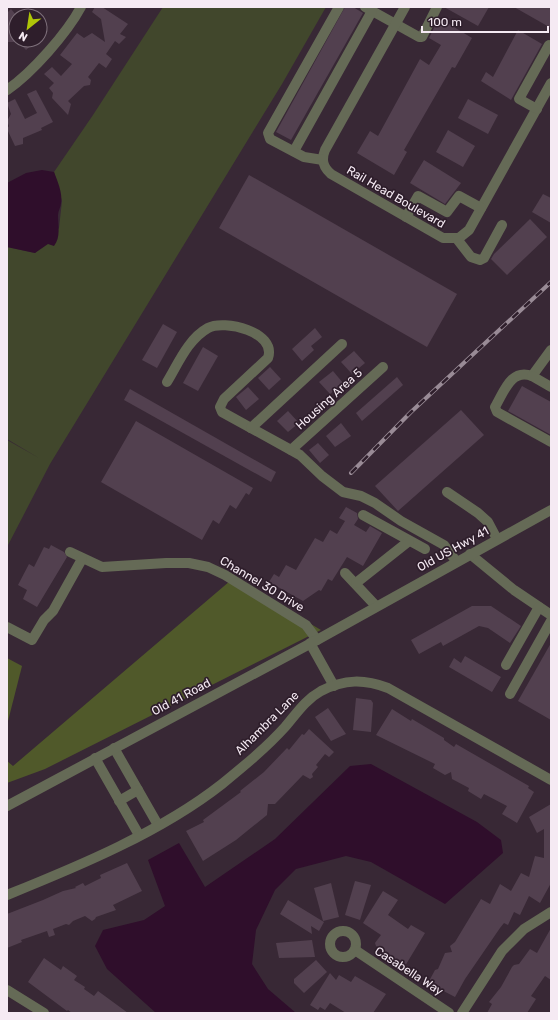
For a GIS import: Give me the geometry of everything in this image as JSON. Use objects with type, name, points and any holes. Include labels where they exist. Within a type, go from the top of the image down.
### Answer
[{"type":"street","points":[[7,90],[32,69],[81,7]]},
{"type":"street","points":[[339,7],[268,133],[270,139],[294,151],[310,158],[323,160],[325,150],[405,7]]},
{"type":"street","points":[[294,151],[369,9],[419,37],[422,37],[437,7]]},
{"type":"street","points":[[537,109],[519,99],[549,45],[551,46]]},
{"type":"street","points":[[502,225],[484,258],[480,260],[471,257],[457,239],[469,230],[537,109],[548,95],[551,83]]},
{"type":"street","name":"Rail Head Boulevard","points":[[323,160],[324,167],[331,174],[443,238],[457,239]]},
{"type":"street","points":[[406,217],[418,196],[447,212],[459,196],[481,208]]},
{"type":"street","points":[[167,382],[194,338],[213,325],[228,325],[257,334],[268,344],[270,351],[268,358],[224,399],[220,407],[222,412],[291,450],[307,461],[322,476],[343,492],[361,496],[444,545],[456,562]]},
{"type":"street","points":[[251,428],[342,344]]},
{"type":"street","points":[[532,376],[551,350]]},
{"type":"street","name":"Housing Area 5","points":[[291,450],[384,367]]},
{"type":"street","points":[[551,387],[532,376],[520,374],[512,378],[496,410],[551,442]]},
{"type":"street","points":[[447,492],[478,513],[488,522],[497,539]]},
{"type":"street","name":"Old US Hwy 41","points":[[372,609],[551,510]]},
{"type":"street","points":[[363,516],[425,549]]},
{"type":"street","points":[[356,583],[409,541]]},
{"type":"street","name":"Channel 30 Drive","points":[[70,552],[82,559],[102,567],[189,563],[208,567],[225,575],[306,625],[334,686]]},
{"type":"street","points":[[470,554],[514,590],[551,615]]},
{"type":"street","points":[[7,627],[32,640],[44,620],[53,611],[82,559]]},
{"type":"street","points":[[345,573],[356,583],[372,609]]},
{"type":"street","points":[[506,665],[539,607]]},
{"type":"street","name":"Old 41 Road","points":[[7,806],[372,609]]},
{"type":"street","points":[[510,694],[551,621]]},
{"type":"street","name":"Alhambra Lane","points":[[7,894],[82,864],[158,825],[190,806],[221,784],[262,750],[285,726],[303,703],[320,692],[348,682],[371,682],[388,688],[551,780]]},
{"type":"street","points":[[114,748],[158,825]]},
{"type":"street","points":[[95,758],[139,835]]},
{"type":"street","points":[[119,801],[138,790]]},
{"type":"street","points":[[462,1013],[507,945],[524,929],[551,912]]},
{"type":"street","name":"Casabella Way","points":[[355,950],[449,1013]]},
{"type":"street","points":[[7,990],[44,1013]]},
{"type":"green space","points":[[163,7],[326,7],[282,84],[50,464],[7,547],[7,440],[39,458],[7,439],[7,247],[35,253],[59,228],[62,201],[54,172]]},
{"type":"green space","points":[[230,581],[258,593],[321,630],[45,769],[7,783],[7,761],[13,766]]},
{"type":"green space","points":[[7,658],[22,666],[7,725]]},
{"type":"shaded area","points":[[42,170],[54,172],[60,191],[61,206],[58,214],[58,239],[54,246],[48,244],[35,253],[7,247],[7,183],[26,173]]},
{"type":"shaded area","points":[[371,764],[477,822],[501,840],[503,853],[445,904],[371,862],[346,856],[296,869],[275,890],[256,930],[252,964],[268,989],[296,1013],[156,1013],[107,969],[95,946],[103,930],[144,920],[165,906],[148,860],[179,843],[205,887],[275,839],[350,766]]},
{"type":"building","points":[[95,7],[102,7],[128,24],[120,34],[126,37],[119,44],[115,41],[106,54],[112,59],[106,68],[99,63],[88,77],[91,80],[90,85],[84,86],[68,101],[71,104],[68,115],[52,98],[53,93],[49,88],[54,83],[44,74],[52,67],[61,76],[72,64],[60,55],[77,33],[84,38],[92,33],[105,42],[101,19],[92,12]]},
{"type":"building","points":[[345,7],[353,7],[363,13],[291,140],[276,132]]},
{"type":"building","points":[[444,7],[489,7],[478,26]]},
{"type":"building","points":[[514,7],[551,7],[551,28]]},
{"type":"building","points":[[8,12],[8,42],[7,39]]},
{"type":"building","points":[[439,18],[472,38],[455,68],[452,67],[404,150],[407,152],[394,175],[357,153],[370,131],[378,136],[420,59],[429,65],[441,45],[429,38]]},
{"type":"building","points":[[518,30],[542,44],[511,100],[481,81],[486,72],[493,77]]},
{"type":"building","points":[[36,90],[53,122],[41,128],[42,130],[23,138],[23,144],[15,146],[7,129],[9,126],[7,121],[11,114],[7,103],[15,99],[25,119],[37,113],[27,94]]},
{"type":"building","points":[[468,99],[498,115],[488,134],[458,118]]},
{"type":"building","points":[[448,130],[475,146],[463,167],[436,152]]},
{"type":"building","points":[[424,160],[461,183],[445,204],[410,183]]},
{"type":"building","points":[[249,175],[457,294],[427,347],[219,228]]},
{"type":"building","points":[[543,194],[551,198],[551,223],[532,212]]},
{"type":"building","points":[[530,219],[547,237],[507,275],[491,259],[494,254]]},
{"type":"building","points":[[163,324],[177,332],[157,368],[142,360]]},
{"type":"building","points":[[315,328],[322,337],[311,346],[314,350],[302,361],[292,349]]},
{"type":"building","points":[[203,347],[218,356],[198,391],[183,383]]},
{"type":"building","points":[[354,351],[365,363],[352,374],[341,362]]},
{"type":"building","points":[[270,367],[281,379],[269,390],[258,378]]},
{"type":"building","points":[[333,371],[343,383],[330,394],[319,382]]},
{"type":"building","points":[[397,377],[403,385],[362,421],[356,413]]},
{"type":"building","points":[[522,386],[551,402],[551,435],[508,411]]},
{"type":"building","points":[[248,387],[259,399],[246,410],[236,397]]},
{"type":"building","points":[[130,389],[276,472],[271,482],[124,400]]},
{"type":"building","points":[[461,410],[484,435],[398,511],[375,486]]},
{"type":"building","points":[[288,411],[299,423],[288,432],[277,421]]},
{"type":"building","points":[[136,421],[253,488],[249,495],[246,493],[236,509],[230,505],[219,524],[213,520],[202,540],[101,482]]},
{"type":"building","points":[[341,423],[351,436],[335,447],[326,436]]},
{"type":"building","points":[[318,443],[329,455],[320,463],[309,450]]},
{"type":"building","points":[[346,507],[357,513],[358,519],[354,525],[366,532],[370,526],[382,533],[363,566],[347,557],[332,581],[328,579],[321,591],[319,590],[303,601],[269,582],[274,574],[279,577],[286,565],[296,570],[315,538],[323,542],[330,530],[337,534],[345,521],[339,518]]},
{"type":"building","points":[[51,545],[64,552],[67,557],[37,607],[23,599],[27,590],[18,585],[29,564],[34,567],[44,547],[49,549]]},
{"type":"building","points":[[472,606],[491,606],[521,626],[510,643],[488,628],[479,626],[443,646],[441,642],[419,654],[411,640]]},
{"type":"building","points":[[551,643],[551,720],[518,701]]},
{"type":"building","points":[[465,656],[501,677],[492,692],[449,667],[454,658],[461,663]]},
{"type":"building","points":[[356,698],[371,700],[373,703],[371,732],[353,730]]},
{"type":"building","points":[[328,708],[346,734],[331,741],[315,717]]},
{"type":"building","points":[[392,709],[411,721],[412,719],[444,738],[444,740],[454,747],[456,744],[529,786],[528,788],[534,792],[517,823],[502,814],[507,806],[484,794],[481,799],[468,791],[469,788],[452,779],[451,772],[445,775],[433,768],[435,764],[376,735]]},
{"type":"building","points":[[309,729],[334,752],[329,757],[325,754],[316,765],[318,767],[312,774],[313,777],[310,779],[303,775],[275,804],[268,804],[267,815],[236,840],[203,861],[186,831],[204,822],[203,820],[241,792],[240,791],[264,772],[287,748],[289,750],[302,734],[304,735]]},
{"type":"building","points":[[551,804],[551,883],[540,903],[529,896],[520,915],[514,912],[508,925],[504,923],[465,979],[455,997],[428,983],[435,970],[438,969],[445,953],[452,952],[450,946],[455,942],[481,899],[490,904],[500,884],[511,891],[521,873],[529,877],[535,856],[544,858],[544,829],[537,833],[529,817]]},
{"type":"building","points":[[127,863],[142,891],[113,905],[116,910],[96,917],[92,921],[85,916],[73,921],[69,925],[66,924],[53,929],[55,935],[49,937],[47,931],[21,940],[22,942],[7,948],[7,914],[63,891],[76,888],[75,887],[83,883],[85,886],[101,878],[100,875]]},
{"type":"building","points":[[355,881],[371,885],[360,920],[345,915]]},
{"type":"building","points":[[331,883],[339,917],[323,921],[314,888]]},
{"type":"building","points":[[383,891],[398,900],[388,915],[408,929],[411,925],[425,933],[405,966],[376,946],[375,943],[381,935],[363,923]]},
{"type":"building","points":[[288,900],[324,922],[319,931],[311,926],[312,934],[280,914]]},
{"type":"building","points":[[551,928],[551,980],[545,976],[531,996],[536,999],[527,1013],[487,1013],[492,1004],[489,1002],[501,987],[512,967],[519,964],[530,949],[537,953]]},
{"type":"building","points":[[312,940],[315,957],[279,958],[276,943]]},
{"type":"building","points":[[44,958],[61,970],[63,966],[77,976],[74,980],[85,987],[84,989],[94,996],[98,991],[128,1013],[72,1013],[68,1010],[67,1011],[28,982]]},
{"type":"building","points":[[316,960],[327,972],[304,993],[294,983],[294,979]]},
{"type":"building","points":[[330,973],[336,980],[339,975],[351,982],[355,976],[386,994],[373,1013],[346,1013],[330,1003],[325,1010],[320,1007],[318,1010],[310,1005]]},
{"type":"railway","points":[[351,473],[411,412],[551,282]]}]
